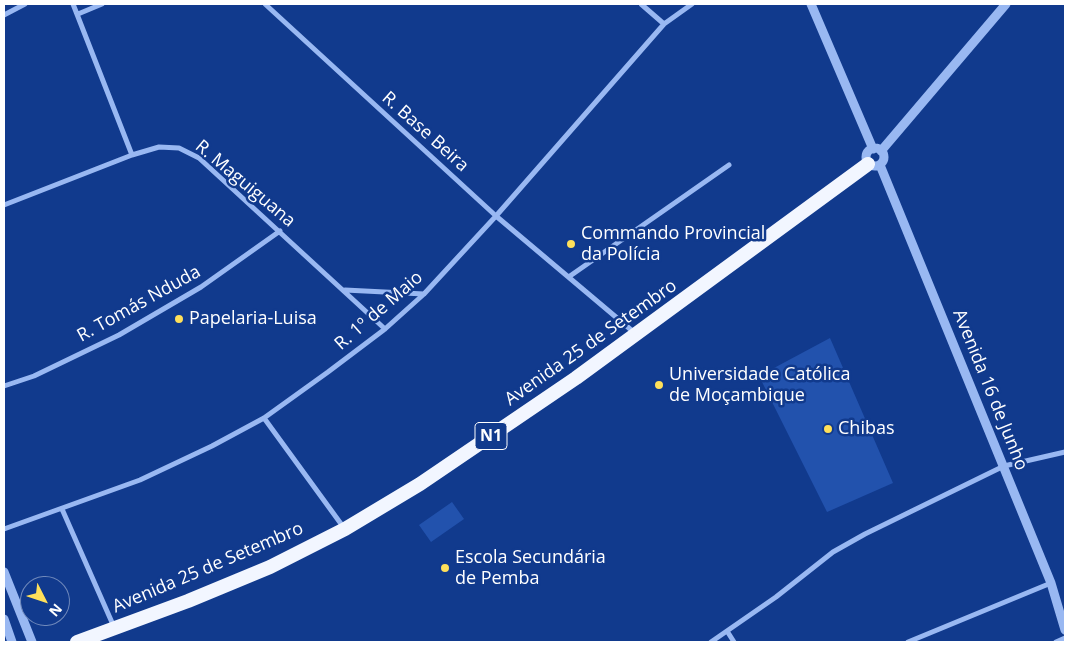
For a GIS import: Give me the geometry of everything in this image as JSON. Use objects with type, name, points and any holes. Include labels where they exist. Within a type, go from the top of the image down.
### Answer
[{"type":"highway","name":"Avenida 25 de Setembro","points":[[77,642],[270,567],[345,529],[420,484],[636,334],[874,164]]},
{"type":"street","points":[[4,15],[25,4]]},
{"type":"street","points":[[73,4],[132,155]]},
{"type":"street","points":[[78,14],[102,4]]},
{"type":"street","name":"R. Base Beira","points":[[265,4],[496,216],[570,276],[636,334]]},
{"type":"street","points":[[641,4],[664,24]]},
{"type":"street","name":"R. 1º de Maio","points":[[4,529],[140,480],[212,446],[264,418],[385,329],[424,294],[496,216],[664,24],[692,4]]},
{"type":"street","points":[[811,4],[877,150],[884,158],[874,164],[867,155],[877,150],[1006,4]]},
{"type":"street","name":"R. Maguiguana","points":[[4,205],[132,155],[159,147],[179,148],[199,158],[280,230],[385,329]]},
{"type":"street","name":"Avenida 16 de Junho","points":[[874,164],[1004,466],[1051,583],[1065,630]]},
{"type":"street","points":[[570,276],[729,165]]},
{"type":"street","name":"R. Tomás Nduda","points":[[4,386],[34,376],[118,334],[201,287],[280,230]]},
{"type":"street","points":[[345,290],[424,294]]},
{"type":"street","points":[[264,418],[345,529]]},
{"type":"street","points":[[712,642],[776,597],[833,552],[865,534],[1004,466],[1065,452]]},
{"type":"street","points":[[62,508],[114,628]]},
{"type":"street","points":[[4,572],[32,642]]},
{"type":"street","points":[[908,642],[1051,583]]},
{"type":"street","points":[[4,619],[12,642]]},
{"type":"street","points":[[727,632],[734,642]]},
{"type":"street","points":[[1056,642],[1065,638]]},
{"type":"shaded area","name":"Chibas","points":[[830,338],[893,483],[827,512],[759,376]]},
{"type":"shaded area","points":[[452,502],[464,519],[431,542],[419,525]]},
{"type":"place","name":"Commando Provincial da Polícia","points":[[571,244]]},
{"type":"place","name":"Papelaria-Luisa","points":[[179,319]]},
{"type":"place","name":"Universidade Católica de Moçambique","points":[[659,385]]},
{"type":"place","name":"Chibas","points":[[828,429]]},
{"type":"place","name":"Escola Secundária de Pemba","points":[[445,568]]}]
